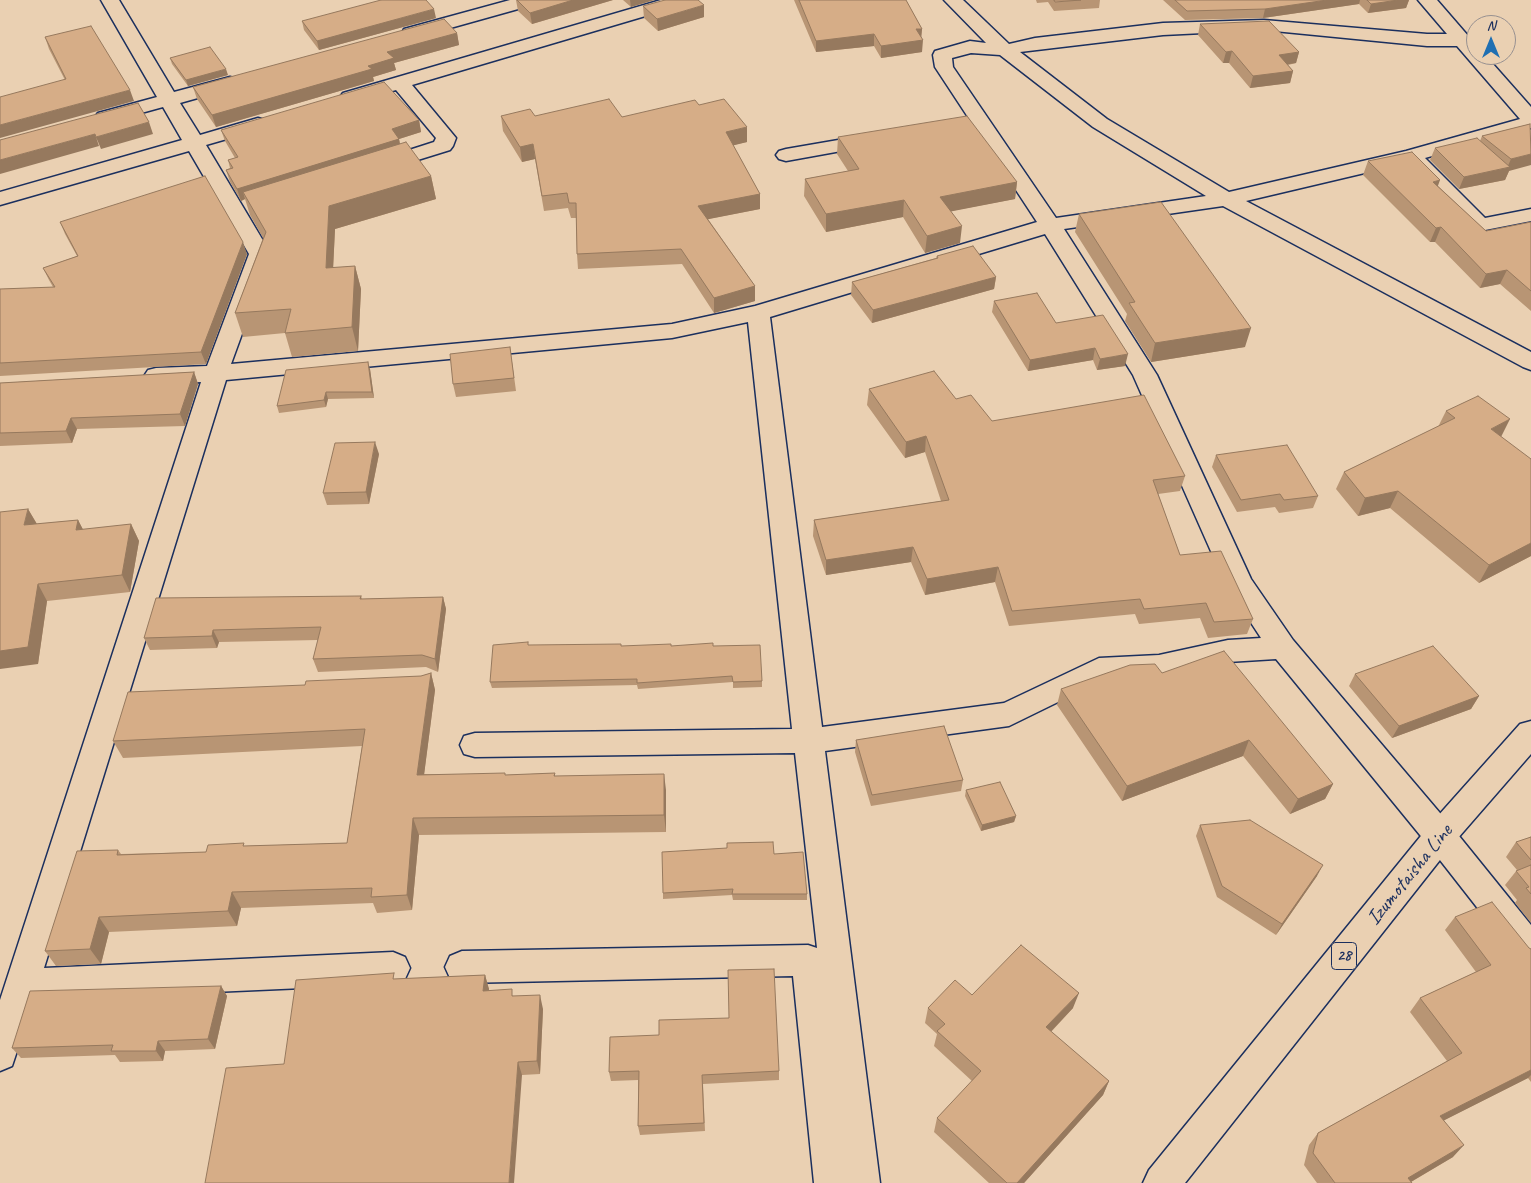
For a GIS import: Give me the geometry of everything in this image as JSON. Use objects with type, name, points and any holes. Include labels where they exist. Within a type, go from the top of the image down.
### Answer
[{"type":"street","points":[[0,1054],[216,373],[260,254],[244,208],[195,142],[110,0]]},
{"type":"street","points":[[397,37],[530,0]]},
{"type":"street","points":[[335,101],[400,82],[609,12],[680,0]]},
{"type":"street","points":[[953,0],[1005,50],[1100,123],[1226,199],[1531,362]]},
{"type":"street","points":[[138,377],[216,373],[672,331],[758,312],[1050,225],[1226,199],[1411,156],[1531,120],[1427,0]]},
{"type":"street","points":[[1461,40],[1398,38],[1264,25],[1163,29],[1035,44],[1005,50],[970,47],[942,55],[944,67],[971,124],[1050,225],[1145,375],[1239,583],[1283,648],[1440,836],[1531,950]]},
{"type":"street","points":[[85,123],[245,78]]},
{"type":"street","points":[[358,172],[443,146],[446,138],[400,82]]},
{"type":"street","points":[[0,199],[279,118]]},
{"type":"street","points":[[786,155],[893,137]]},
{"type":"street","points":[[1411,156],[1480,225],[1531,215]]},
{"type":"street","points":[[758,312],[861,1183]]},
{"type":"street","points":[[475,745],[809,741],[1009,714],[1098,669],[1159,666],[1228,651],[1283,648]]},
{"type":"street","points":[[114,694],[144,692]]},
{"type":"street","name":"Izumotaisha Line","points":[[1162,1183],[1440,836],[1531,733]]},
{"type":"street","points":[[462,967],[808,960],[833,1183]]},
{"type":"street","points":[[22,985],[393,968]]},
{"type":"building","points":[[381,0],[426,0],[434,9],[317,41],[302,21]]},
{"type":"building","points":[[517,0],[573,0],[530,13]]},
{"type":"building","points":[[665,0],[698,0],[704,5],[657,19],[643,6]]},
{"type":"building","points":[[799,0],[906,0],[922,29],[916,29],[923,40],[881,46],[874,34],[816,41]]},
{"type":"building","points":[[1054,0],[1081,0],[1055,2]]},
{"type":"building","points":[[1175,0],[1327,0],[1265,9],[1187,11]]},
{"type":"building","points":[[1367,0],[1398,0],[1371,4]]},
{"type":"building","points":[[444,19],[457,33],[387,52],[394,58],[368,66],[372,69],[212,115],[193,87]]},
{"type":"building","points":[[1269,21],[1299,52],[1279,55],[1293,71],[1253,76],[1232,51],[1226,52],[1200,24]]},
{"type":"building","points":[[91,26],[130,90],[0,125],[0,97],[66,79],[45,37]]},
{"type":"building","points":[[210,47],[226,69],[186,80],[170,58]]},
{"type":"building","points":[[384,82],[419,120],[392,129],[399,139],[237,189],[226,170],[233,168],[228,160],[238,157],[221,130]]},
{"type":"building","points":[[609,99],[622,117],[695,100],[699,105],[724,99],[747,127],[726,132],[760,194],[698,206],[755,286],[714,298],[681,249],[577,254],[576,203],[569,203],[567,193],[542,196],[533,144],[520,147],[501,116],[530,109],[535,116]]},
{"type":"building","points":[[138,103],[149,122],[96,137],[95,134],[0,160],[0,140]]},
{"type":"building","points":[[967,116],[1017,182],[940,197],[962,226],[927,236],[904,200],[826,214],[805,179],[859,169],[838,137]]},
{"type":"building","points":[[1530,124],[1531,154],[1511,159],[1482,136]]},
{"type":"building","points":[[1477,138],[1510,167],[1464,177],[1435,148]]},
{"type":"building","points":[[406,142],[431,176],[329,206],[326,268],[355,266],[352,327],[285,333],[291,309],[235,313],[266,232],[243,192]]},
{"type":"building","points":[[1412,152],[1440,180],[1433,182],[1486,231],[1531,222],[1531,291],[1507,270],[1486,274],[1441,227],[1436,228],[1368,161]]},
{"type":"building","points":[[205,176],[243,242],[201,352],[0,363],[0,289],[55,287],[43,268],[78,256],[60,222]]},
{"type":"building","points":[[1161,202],[1251,328],[1155,343],[1129,303],[1135,302],[1079,214]]},
{"type":"building","points":[[973,246],[996,277],[873,310],[852,282],[938,258],[937,256]]},
{"type":"building","points":[[1037,293],[1056,323],[1103,315],[1128,354],[1100,359],[1095,348],[1030,360],[994,301]]},
{"type":"building","points":[[510,347],[514,378],[453,384],[450,354]]},
{"type":"building","points":[[368,362],[372,392],[326,392],[324,400],[277,406],[286,370]]},
{"type":"building","points":[[934,371],[956,399],[971,395],[992,421],[1144,395],[1185,476],[1153,480],[1180,555],[1221,551],[1253,619],[1214,622],[1206,603],[1144,609],[1140,599],[1012,611],[998,567],[927,579],[913,547],[826,560],[814,520],[949,500],[926,436],[906,442],[869,389]]},
{"type":"building","points":[[194,372],[180,414],[71,418],[66,431],[0,433],[0,383]]},
{"type":"building","points":[[1478,396],[1510,419],[1491,429],[1531,459],[1531,543],[1489,565],[1398,491],[1365,498],[1344,472],[1455,418],[1446,411]]},
{"type":"building","points":[[375,442],[366,492],[323,493],[335,443]]},
{"type":"building","points":[[1287,445],[1318,496],[1284,500],[1280,494],[1241,500],[1216,455]]},
{"type":"building","points":[[28,509],[24,525],[78,520],[76,530],[131,524],[122,575],[38,584],[28,647],[0,651],[0,512]]},
{"type":"building","points":[[361,596],[360,599],[443,597],[435,659],[422,655],[313,659],[321,627],[213,630],[212,636],[144,638],[156,598]]},
{"type":"building","points":[[528,642],[528,645],[621,644],[621,646],[671,644],[671,646],[713,643],[713,646],[760,645],[762,681],[733,682],[732,676],[637,683],[637,679],[490,682],[493,645]]},
{"type":"building","points":[[1433,646],[1479,696],[1399,726],[1355,674]]},
{"type":"building","points":[[1224,651],[1333,784],[1298,799],[1249,740],[1127,786],[1061,689],[1130,665],[1155,664],[1162,673]]},
{"type":"building","points":[[431,673],[417,775],[505,773],[505,775],[555,773],[554,776],[664,774],[664,815],[413,818],[407,895],[371,897],[372,888],[232,892],[228,911],[99,917],[90,949],[45,951],[77,851],[118,850],[117,855],[206,852],[208,845],[244,843],[243,846],[347,843],[365,729],[113,741],[128,692],[305,685],[306,681],[421,676]]},
{"type":"building","points":[[944,726],[963,780],[872,795],[856,740]]},
{"type":"building","points":[[1000,782],[1016,816],[982,825],[966,790]]},
{"type":"building","points":[[1250,820],[1323,865],[1282,924],[1222,886],[1200,825]]},
{"type":"building","points":[[1531,837],[1531,860],[1516,842]]},
{"type":"building","points":[[773,842],[774,854],[803,852],[807,894],[732,894],[733,889],[663,893],[662,852],[727,848],[727,843]]},
{"type":"building","points":[[1531,865],[1531,894],[1526,888],[1529,887],[1516,871]]},
{"type":"building","points":[[1492,902],[1531,949],[1531,1070],[1440,1116],[1464,1145],[1408,1178],[1412,1183],[1335,1183],[1313,1153],[1318,1133],[1462,1053],[1420,998],[1491,965],[1455,917]]},
{"type":"building","points":[[1021,945],[1079,993],[1046,1027],[1109,1081],[1017,1183],[1007,1183],[937,1118],[981,1071],[937,1031],[945,1024],[928,1008],[955,980],[972,995]]},
{"type":"building","points":[[774,969],[779,1071],[702,1075],[704,1123],[638,1126],[639,1071],[609,1072],[610,1037],[659,1035],[659,1020],[729,1018],[728,970]]},
{"type":"building","points":[[394,973],[393,979],[485,975],[483,991],[512,989],[512,996],[540,995],[537,1061],[518,1062],[509,1183],[205,1183],[226,1068],[284,1064],[296,980]]},
{"type":"building","points":[[221,986],[208,1039],[158,1041],[156,1051],[111,1051],[113,1045],[12,1048],[30,991]]}]
